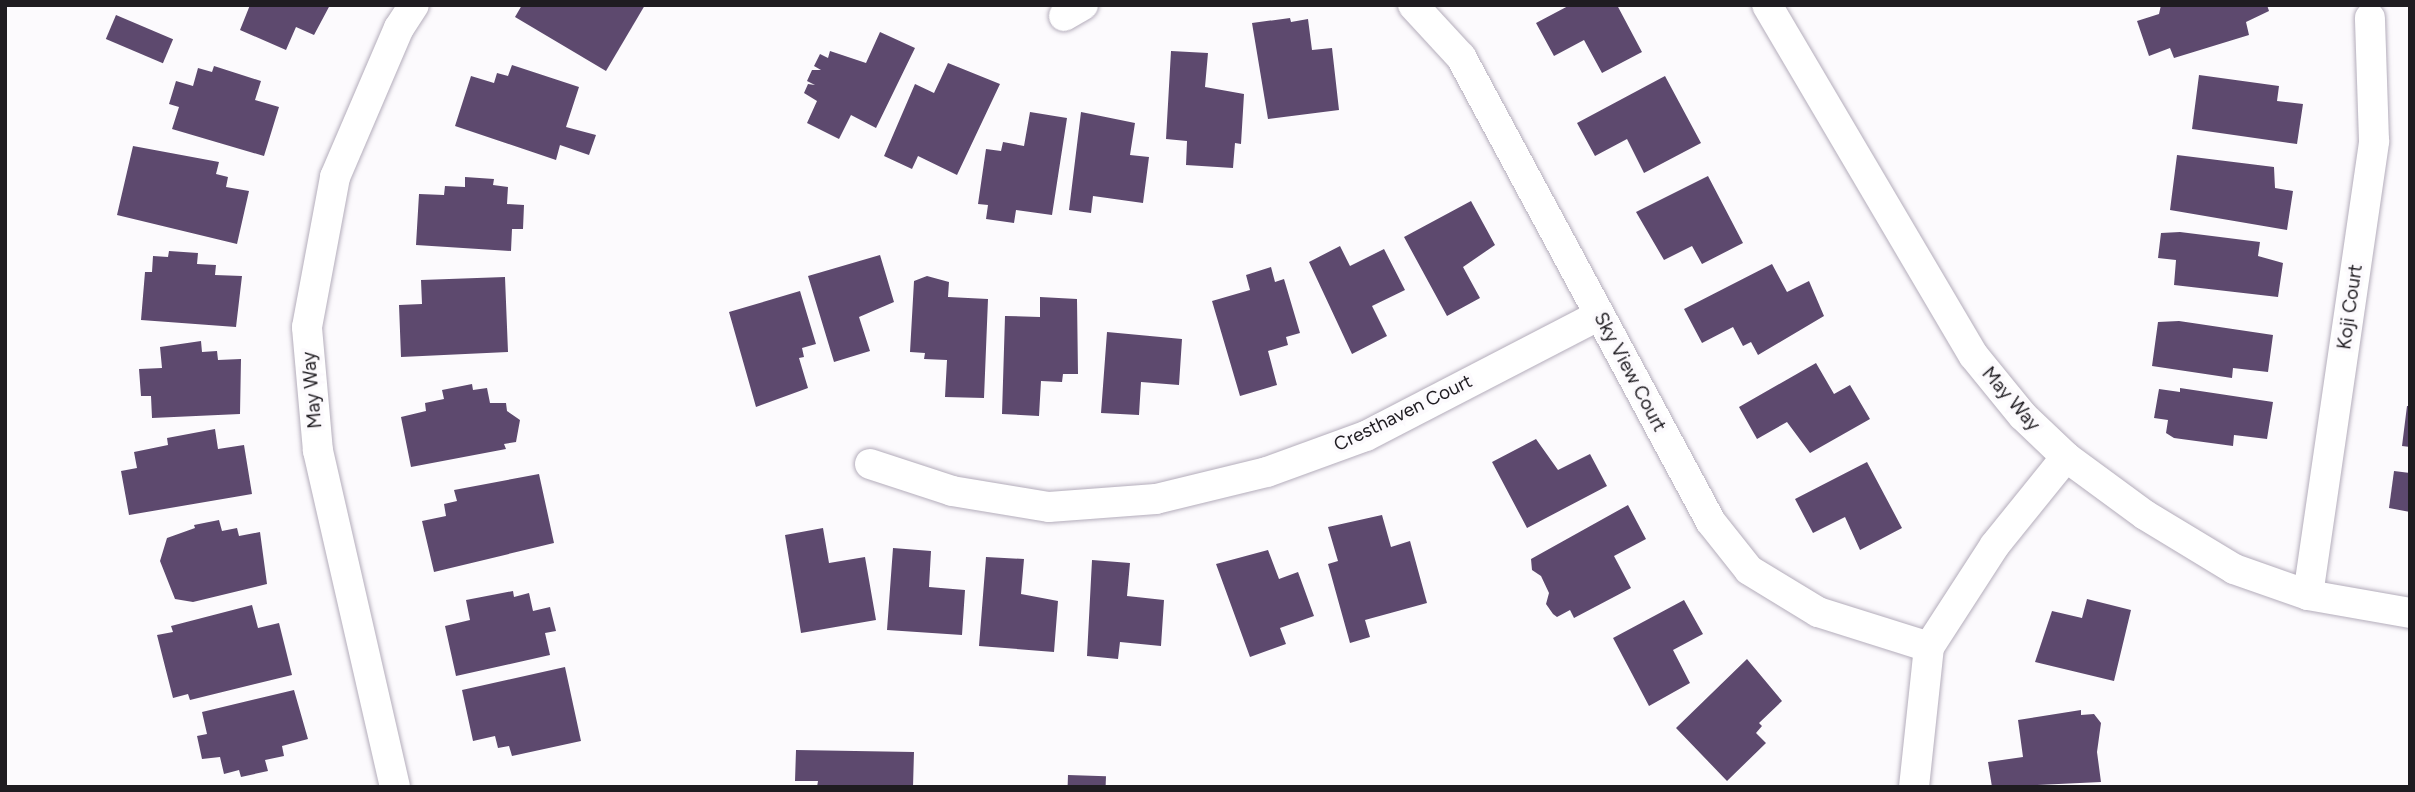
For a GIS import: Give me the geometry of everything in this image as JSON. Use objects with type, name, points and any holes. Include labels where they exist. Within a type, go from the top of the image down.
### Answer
[{"type":"street","name":"May Way","points":[[395,787],[318,452],[307,327],[335,177],[400,28],[414,5]]},
{"type":"street","name":"Sky View Court","points":[[1413,5],[1461,57],[1711,522],[1749,570],[1818,612],[1928,648]]},
{"type":"street","name":"May Way","points":[[1768,5],[1974,356],[2023,416],[2066,457],[2145,515],[2234,569],[2308,595],[2410,613]]},
{"type":"street","name":"Koji Court","points":[[2308,595],[2374,141],[2370,18]]},
{"type":"street","name":"Cresthaven Court","points":[[870,464],[952,491],[1049,507],[1156,499],[1267,472],[1366,436],[1599,315]]},
{"type":"street","points":[[1914,787],[1928,648],[1995,545],[2066,457]]},
{"type":"building","points":[[250,5],[330,5],[314,35],[296,27],[286,50],[240,30]]},
{"type":"building","points":[[522,5],[645,5],[606,71],[515,17]]},
{"type":"building","points":[[1570,5],[1617,5],[1642,52],[1602,73],[1584,40],[1554,56],[1536,23]]},
{"type":"building","points":[[2161,5],[2267,5],[2269,11],[2246,22],[2249,35],[2174,58],[2170,48],[2149,56],[2137,21],[2159,14]]},
{"type":"building","points":[[116,15],[173,39],[163,63],[106,39]]},
{"type":"building","points":[[1290,18],[1291,22],[1308,19],[1312,50],[1332,48],[1339,110],[1268,119],[1252,23]]},
{"type":"building","points":[[880,32],[915,48],[876,128],[851,115],[839,139],[807,123],[817,101],[804,93],[808,84],[815,85],[807,81],[812,70],[821,70],[814,66],[820,54],[828,58],[830,51],[866,63]]},
{"type":"building","points":[[1171,51],[1208,53],[1205,87],[1244,94],[1241,144],[1235,143],[1233,168],[1186,165],[1187,141],[1166,139]]},
{"type":"building","points":[[948,63],[1000,84],[957,175],[918,156],[912,169],[884,156],[915,84],[934,93]]},
{"type":"building","points":[[512,65],[579,87],[566,127],[596,135],[589,155],[560,145],[556,160],[455,126],[471,76],[494,83],[497,73],[508,76]]},
{"type":"building","points":[[214,66],[261,81],[255,100],[279,107],[264,156],[172,129],[179,107],[169,104],[176,81],[193,86],[198,68],[212,72]]},
{"type":"building","points":[[2199,75],[2279,86],[2277,101],[2303,104],[2297,144],[2192,129]]},
{"type":"building","points":[[1665,76],[1701,143],[1644,173],[1627,139],[1595,156],[1577,123]]},
{"type":"building","points":[[1030,112],[1067,118],[1052,215],[1016,210],[1014,223],[986,219],[988,205],[978,204],[986,149],[1001,151],[1003,142],[1024,146]]},
{"type":"building","points":[[1081,112],[1135,123],[1130,155],[1149,157],[1143,203],[1093,196],[1091,213],[1069,210]]},
{"type":"building","points":[[133,146],[219,162],[216,174],[228,177],[226,187],[249,191],[237,244],[117,215]]},
{"type":"building","points":[[2177,155],[2274,167],[2275,188],[2293,191],[2287,230],[2170,210]]},
{"type":"building","points":[[1708,176],[1743,243],[1702,264],[1692,246],[1664,260],[1636,212]]},
{"type":"building","points":[[465,177],[494,179],[493,185],[508,187],[507,204],[524,205],[523,229],[512,229],[511,251],[416,245],[419,194],[444,195],[445,186],[465,187]]},
{"type":"building","points":[[1471,201],[1495,245],[1463,267],[1480,298],[1447,316],[1404,237]]},
{"type":"building","points":[[2180,232],[2260,242],[2258,256],[2283,263],[2278,297],[2174,285],[2176,260],[2158,258],[2161,233]]},
{"type":"building","points":[[1340,246],[1350,266],[1384,249],[1405,290],[1372,306],[1387,336],[1352,354],[1309,262]]},
{"type":"building","points":[[169,251],[198,253],[197,264],[216,265],[215,275],[242,276],[236,327],[141,320],[145,272],[152,272],[153,256],[168,257]]},
{"type":"building","points":[[880,255],[894,302],[859,317],[870,351],[834,362],[808,276]]},
{"type":"building","points":[[1772,264],[1787,292],[1809,281],[1824,316],[1758,355],[1751,342],[1743,346],[1733,327],[1702,343],[1684,309]]},
{"type":"building","points":[[1271,267],[1275,282],[1284,279],[1300,333],[1286,337],[1288,345],[1268,351],[1277,385],[1240,396],[1212,301],[1250,290],[1246,275]]},
{"type":"building","points":[[927,276],[949,282],[948,297],[988,299],[984,398],[945,397],[947,360],[924,359],[925,353],[910,352],[914,281]]},
{"type":"building","points":[[505,277],[508,352],[401,357],[399,305],[422,304],[421,280]]},
{"type":"building","points":[[800,291],[816,344],[802,348],[804,357],[799,358],[808,388],[756,407],[729,312]]},
{"type":"building","points":[[1040,297],[1077,299],[1078,374],[1063,374],[1062,382],[1041,381],[1039,416],[1002,414],[1005,316],[1040,317]]},
{"type":"building","points":[[2179,321],[2273,335],[2268,372],[2233,368],[2232,378],[2152,366],[2158,322]]},
{"type":"building","points":[[1107,332],[1182,339],[1179,385],[1141,382],[1139,415],[1101,413]]},
{"type":"building","points":[[201,341],[202,352],[217,351],[218,360],[241,359],[240,414],[152,418],[151,396],[141,396],[139,369],[162,368],[160,347]]},
{"type":"building","points":[[1816,363],[1834,394],[1850,385],[1870,419],[1810,453],[1787,422],[1757,439],[1739,407]]},
{"type":"building","points":[[472,384],[473,390],[487,388],[490,403],[506,403],[507,411],[520,420],[516,442],[504,444],[506,449],[411,467],[401,417],[426,411],[425,403],[444,399],[442,390]]},
{"type":"building","points":[[2180,388],[2273,402],[2267,439],[2234,435],[2233,446],[2174,438],[2166,433],[2168,420],[2154,418],[2159,389],[2180,392]]},
{"type":"building","points":[[2407,406],[2410,406],[2410,447],[2402,446]]},
{"type":"building","points":[[215,429],[218,449],[244,445],[252,494],[129,515],[121,471],[137,468],[134,452],[168,445],[167,438]]},
{"type":"building","points":[[1536,439],[1558,470],[1590,454],[1607,486],[1527,528],[1492,462]]},
{"type":"building","points":[[1867,462],[1902,528],[1860,550],[1845,517],[1813,533],[1795,499]]},
{"type":"building","points":[[2394,471],[2410,473],[2410,512],[2389,508]]},
{"type":"building","points":[[539,474],[554,543],[434,572],[422,521],[446,516],[444,504],[457,501],[454,490]]},
{"type":"building","points":[[1628,505],[1646,539],[1614,556],[1631,588],[1574,618],[1570,610],[1557,617],[1546,604],[1549,593],[1541,576],[1532,570],[1531,559]]},
{"type":"building","points":[[1382,515],[1391,547],[1410,541],[1427,603],[1365,620],[1370,637],[1350,643],[1328,564],[1338,561],[1328,527]]},
{"type":"building","points":[[219,520],[222,531],[237,528],[239,536],[260,532],[267,584],[193,602],[175,599],[160,561],[167,538],[195,528],[194,525]]},
{"type":"building","points":[[823,528],[829,563],[865,557],[876,620],[801,633],[785,535]]},
{"type":"building","points":[[893,548],[931,551],[929,587],[965,590],[962,635],[887,630]]},
{"type":"building","points":[[1268,550],[1279,579],[1298,572],[1314,616],[1280,628],[1286,644],[1250,657],[1216,564]]},
{"type":"building","points":[[986,557],[1024,559],[1021,594],[1058,601],[1054,652],[979,646]]},
{"type":"building","points":[[1092,560],[1130,563],[1127,596],[1164,600],[1161,646],[1120,642],[1118,659],[1087,656]]},
{"type":"building","points":[[513,591],[514,597],[529,593],[533,611],[550,607],[556,631],[545,633],[550,655],[456,676],[445,626],[470,620],[466,600]]},
{"type":"building","points":[[2087,599],[2131,610],[2114,681],[2035,662],[2052,611],[2082,618]]},
{"type":"building","points":[[1684,600],[1703,634],[1673,650],[1690,683],[1649,706],[1613,638]]},
{"type":"building","points":[[252,605],[258,628],[279,623],[292,675],[190,700],[188,694],[173,698],[157,635],[173,632],[171,626]]},
{"type":"building","points":[[1747,659],[1782,701],[1759,723],[1762,726],[1756,733],[1766,743],[1727,781],[1676,728]]},
{"type":"building","points":[[565,667],[581,741],[512,756],[509,746],[498,748],[495,736],[473,741],[462,690]]},
{"type":"building","points":[[294,690],[308,739],[282,746],[284,756],[265,760],[268,771],[241,777],[239,770],[224,774],[220,757],[202,759],[197,736],[207,734],[202,712]]},
{"type":"building","points":[[2081,710],[2081,715],[2094,714],[2101,723],[2097,752],[2101,782],[1992,787],[1988,762],[2023,757],[2018,720]]},
{"type":"building","points":[[796,750],[914,752],[913,787],[817,787],[818,781],[795,781]]},
{"type":"building","points":[[1068,775],[1106,776],[1106,787],[1068,787]]}]
